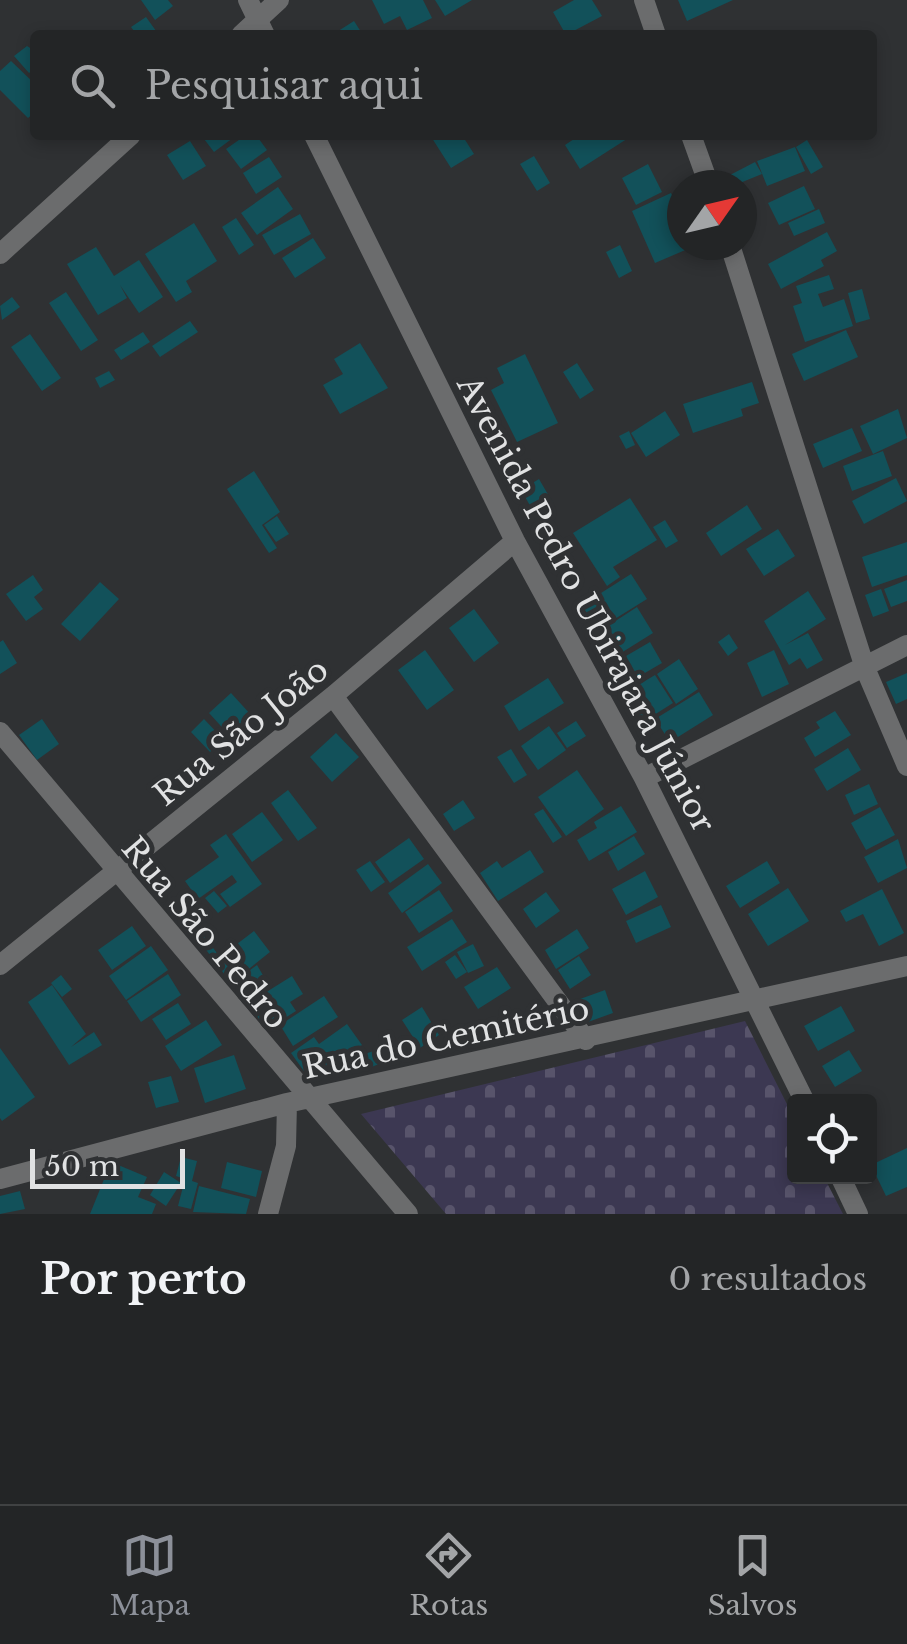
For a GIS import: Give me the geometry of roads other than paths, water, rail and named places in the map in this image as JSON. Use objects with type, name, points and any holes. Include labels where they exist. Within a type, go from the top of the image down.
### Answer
[{"type":"street","points":[[248,0],[262,28]]},
{"type":"street","points":[[262,28],[279,0]]},
{"type":"street","points":[[644,0],[654,30]]},
{"type":"street","points":[[0,254],[125,140]]},
{"type":"street","name":"Avenida Pedro Ubirajara Júnior","points":[[316,140],[515,541],[644,778],[801,1094]]},
{"type":"street","points":[[693,140],[704,170]]},
{"type":"street","points":[[735,260],[865,668],[907,766]]},
{"type":"street","name":"Rua São João","points":[[0,965],[333,696],[515,541]]},
{"type":"street","points":[[644,778],[907,645]]},
{"type":"street","points":[[333,696],[586,1040]]},
{"type":"street","name":"Rua São Pedro","points":[[0,732],[296,1100],[408,1214]]},
{"type":"street","name":"Rua do Cemitério","points":[[0,1179],[296,1100],[586,1040],[755,996],[907,966]]},
{"type":"street","points":[[268,1214],[296,1100]]},
{"type":"street","points":[[844,1184],[858,1214]]}]
